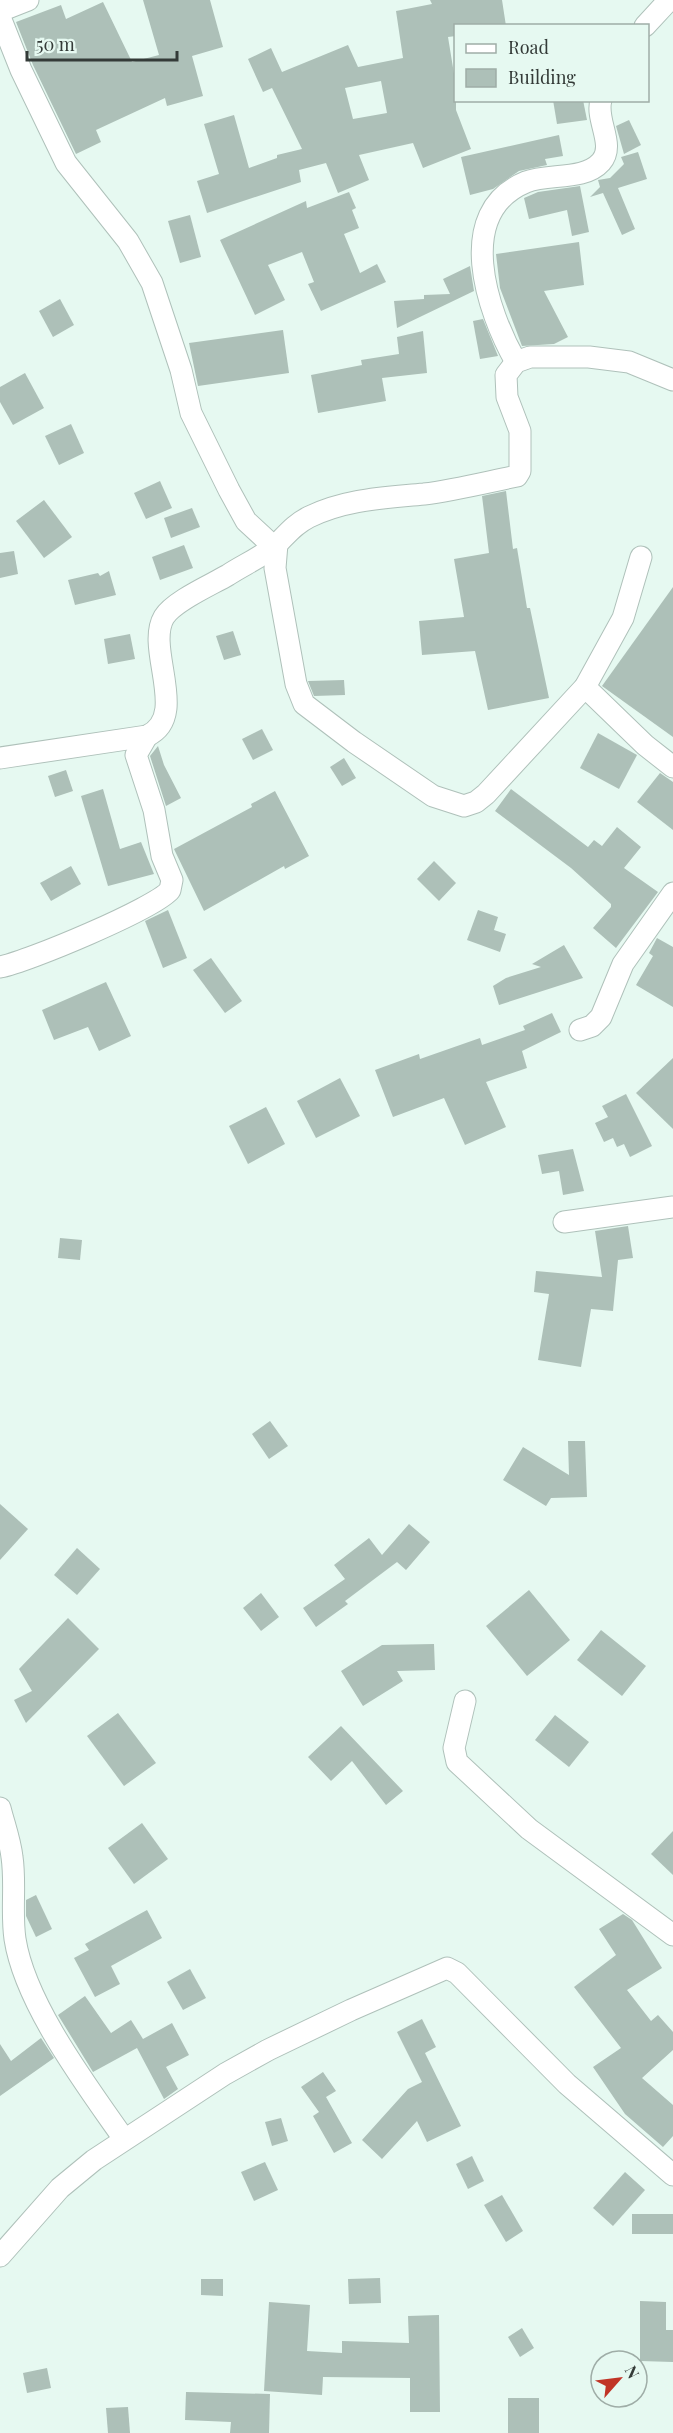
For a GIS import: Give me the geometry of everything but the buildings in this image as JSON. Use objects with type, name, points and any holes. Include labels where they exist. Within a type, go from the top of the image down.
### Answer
[{"type":"street","points":[[0,11],[28,0]]},
{"type":"street","points":[[647,24],[669,0]]},
{"type":"street","points":[[0,17],[30,91],[66,163],[128,241],[152,283],[181,370],[191,413],[229,490],[246,521],[275,545]]},
{"type":"street","points":[[516,362],[489,305],[481,259],[483,230],[495,203],[524,182],[589,170],[600,163],[606,148],[598,113],[601,102]]},
{"type":"street","points":[[0,758],[147,735],[159,727],[164,711],[166,687],[158,640],[165,616],[182,602],[275,545],[297,523],[344,504],[381,496],[447,490],[517,476],[520,471],[521,437],[507,397],[506,375],[516,362],[538,357],[616,359],[673,380]]},
{"type":"street","points":[[275,545],[275,568],[302,701],[306,707],[433,796],[464,806],[476,802],[585,687],[623,618],[641,557]]},
{"type":"street","points":[[585,687],[645,744],[673,767]]},
{"type":"street","points":[[0,967],[33,958],[152,904],[170,890],[172,880],[162,856],[154,810],[136,755],[147,735]]},
{"type":"street","points":[[580,1030],[592,1026],[601,1017],[623,964],[673,893]]},
{"type":"street","points":[[564,1222],[673,1207]]},
{"type":"street","points":[[465,1701],[454,1748],[457,1762],[529,1829],[673,1935]]},
{"type":"street","points":[[0,1808],[12,1856],[15,1940],[24,1969],[38,2003],[59,2040],[124,2139]]},
{"type":"street","points":[[0,2256],[60,2188],[124,2139],[225,2074],[268,2050],[447,1968],[457,1973],[567,2084],[673,2175]]}]
